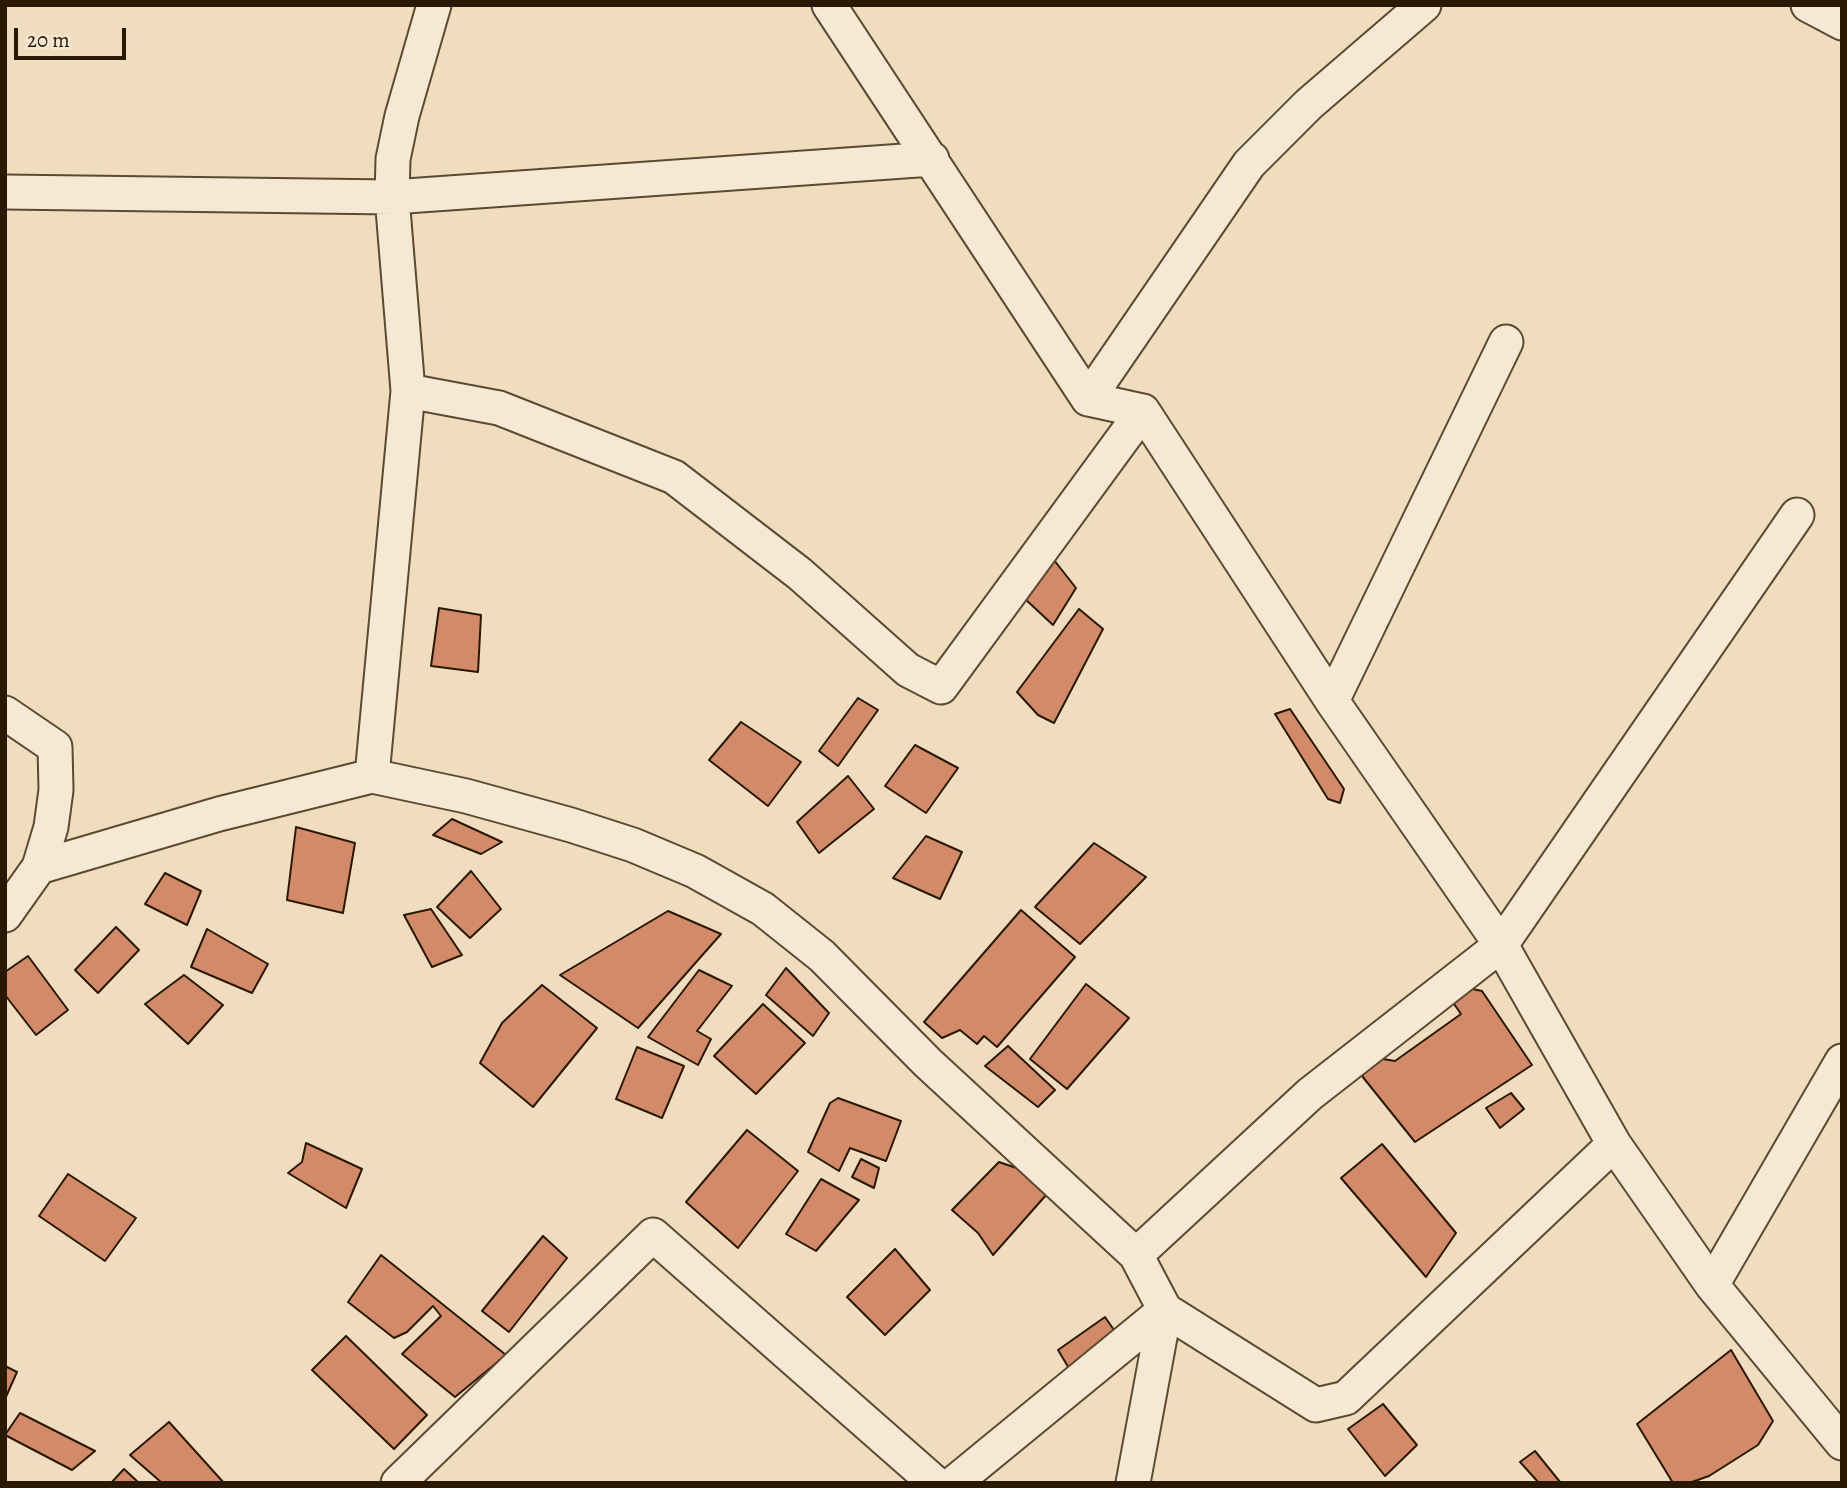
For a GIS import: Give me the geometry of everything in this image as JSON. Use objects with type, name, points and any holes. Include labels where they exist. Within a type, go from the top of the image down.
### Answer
[{"type":"street","points":[[372,776],[408,391],[392,197],[393,159],[402,116],[434,5]]},
{"type":"street","points":[[829,5],[1088,399],[1143,411],[1332,701],[1502,945],[1614,1144],[1712,1284],[1842,1443]]},
{"type":"street","points":[[1088,399],[1249,164],[1308,104],[1424,5]]},
{"type":"street","points":[[1808,5],[1842,23]]},
{"type":"street","points":[[5,192],[392,197],[932,159]]},
{"type":"street","points":[[1332,701],[1506,342]]},
{"type":"street","points":[[408,391],[499,408],[674,477],[800,574],[908,670],[941,687],[1143,411]]},
{"type":"street","points":[[1136,1255],[1310,1094],[1502,945],[1797,515]]},
{"type":"street","points":[[5,713],[55,747],[57,790],[51,827],[39,867],[5,915]]},
{"type":"street","points":[[39,867],[219,814],[372,776],[466,796],[633,845],[695,871],[763,909],[822,956],[928,1063],[1136,1255],[1165,1310],[1316,1405],[1346,1398],[1614,1144]]},
{"type":"street","points":[[1712,1284],[1842,1061]]},
{"type":"street","points":[[398,1483],[653,1235],[935,1483]]},
{"type":"street","points":[[954,1483],[1165,1310]]},
{"type":"street","points":[[1133,1483],[1165,1310]]},
{"type":"building","points":[[1054,560],[1076,588],[1053,625],[1024,598]]},
{"type":"building","points":[[439,608],[481,615],[478,672],[431,666]]},
{"type":"building","points":[[1079,609],[1103,629],[1054,723],[1038,715],[1017,692]]},
{"type":"building","points":[[858,698],[878,710],[838,766],[819,751]]},
{"type":"building","points":[[1290,709],[1344,789],[1340,803],[1328,799],[1275,714]]},
{"type":"building","points":[[741,722],[801,762],[768,806],[709,760]]},
{"type":"building","points":[[915,745],[958,768],[926,813],[885,786]]},
{"type":"building","points":[[848,776],[874,809],[819,853],[797,822]]},
{"type":"building","points":[[452,819],[502,842],[481,854],[433,835]]},
{"type":"building","points":[[296,827],[355,843],[343,913],[287,900]]},
{"type":"building","points":[[926,836],[962,852],[940,899],[893,878]]},
{"type":"building","points":[[1094,843],[1146,877],[1080,944],[1035,907]]},
{"type":"building","points":[[471,871],[501,909],[470,938],[437,907]]},
{"type":"building","points":[[165,873],[201,891],[187,925],[145,904]]},
{"type":"building","points":[[431,909],[462,955],[432,967],[404,915]]},
{"type":"building","points":[[1021,910],[1075,957],[997,1047],[984,1036],[977,1044],[960,1030],[942,1038],[924,1022]]},
{"type":"building","points":[[668,911],[721,934],[638,1028],[560,975]]},
{"type":"building","points":[[116,927],[139,950],[98,993],[75,970]]},
{"type":"building","points":[[207,929],[268,964],[252,993],[191,967]]},
{"type":"building","points":[[28,956],[68,1010],[36,1035],[5,995],[5,972]]},
{"type":"building","points":[[786,968],[829,1013],[813,1036],[766,995]]},
{"type":"building","points":[[699,970],[732,986],[697,1031],[711,1039],[698,1065],[648,1037]]},
{"type":"building","points":[[184,975],[223,1005],[188,1044],[145,1004]]},
{"type":"building","points":[[1086,984],[1129,1018],[1067,1089],[1030,1059]]},
{"type":"building","points":[[542,985],[597,1028],[533,1107],[480,1063],[502,1023]]},
{"type":"building","points":[[1468,988],[1482,991],[1532,1065],[1415,1142],[1362,1076],[1377,1058],[1395,1061],[1461,1014],[1452,1001]]},
{"type":"building","points":[[763,1004],[805,1043],[756,1094],[714,1056]]},
{"type":"building","points":[[1008,1046],[1055,1090],[1038,1107],[985,1066]]},
{"type":"building","points":[[637,1047],[684,1066],[662,1118],[616,1099]]},
{"type":"building","points":[[1511,1093],[1524,1109],[1500,1128],[1486,1108]]},
{"type":"building","points":[[838,1098],[901,1121],[886,1161],[850,1148],[839,1171],[808,1152],[830,1103]]},
{"type":"building","points":[[747,1130],[798,1171],[738,1248],[686,1202]]},
{"type":"building","points":[[306,1143],[362,1169],[346,1208],[288,1173],[302,1162]]},
{"type":"building","points":[[1382,1144],[1456,1233],[1426,1277],[1341,1178]]},
{"type":"building","points":[[861,1159],[879,1168],[874,1188],[852,1177]]},
{"type":"building","points":[[999,1162],[1025,1171],[1047,1194],[993,1255],[978,1233],[952,1210]]},
{"type":"building","points":[[68,1174],[136,1218],[105,1261],[39,1216]]},
{"type":"building","points":[[821,1179],[859,1200],[816,1251],[786,1234]]},
{"type":"building","points":[[543,1236],[567,1258],[509,1332],[482,1311]]},
{"type":"building","points":[[895,1249],[930,1290],[885,1335],[847,1297]]},
{"type":"building","points":[[381,1255],[506,1355],[455,1397],[402,1354],[441,1316],[433,1306],[407,1332],[394,1338],[348,1302]]},
{"type":"building","points":[[1105,1317],[1116,1333],[1070,1370],[1058,1350]]},
{"type":"building","points":[[346,1336],[427,1415],[394,1449],[312,1370]]},
{"type":"building","points":[[1731,1350],[1773,1421],[1758,1445],[1709,1476],[1689,1483],[1673,1483],[1637,1424]]},
{"type":"building","points":[[5,1366],[17,1372],[5,1399]]},
{"type":"building","points":[[1383,1404],[1417,1445],[1385,1476],[1348,1429]]},
{"type":"building","points":[[20,1413],[95,1451],[72,1470],[5,1435]]},
{"type":"building","points":[[169,1422],[224,1483],[162,1483],[130,1455]]},
{"type":"building","points":[[1535,1451],[1559,1483],[1539,1483],[1520,1462]]},
{"type":"building","points":[[124,1469],[139,1483],[111,1483]]}]
